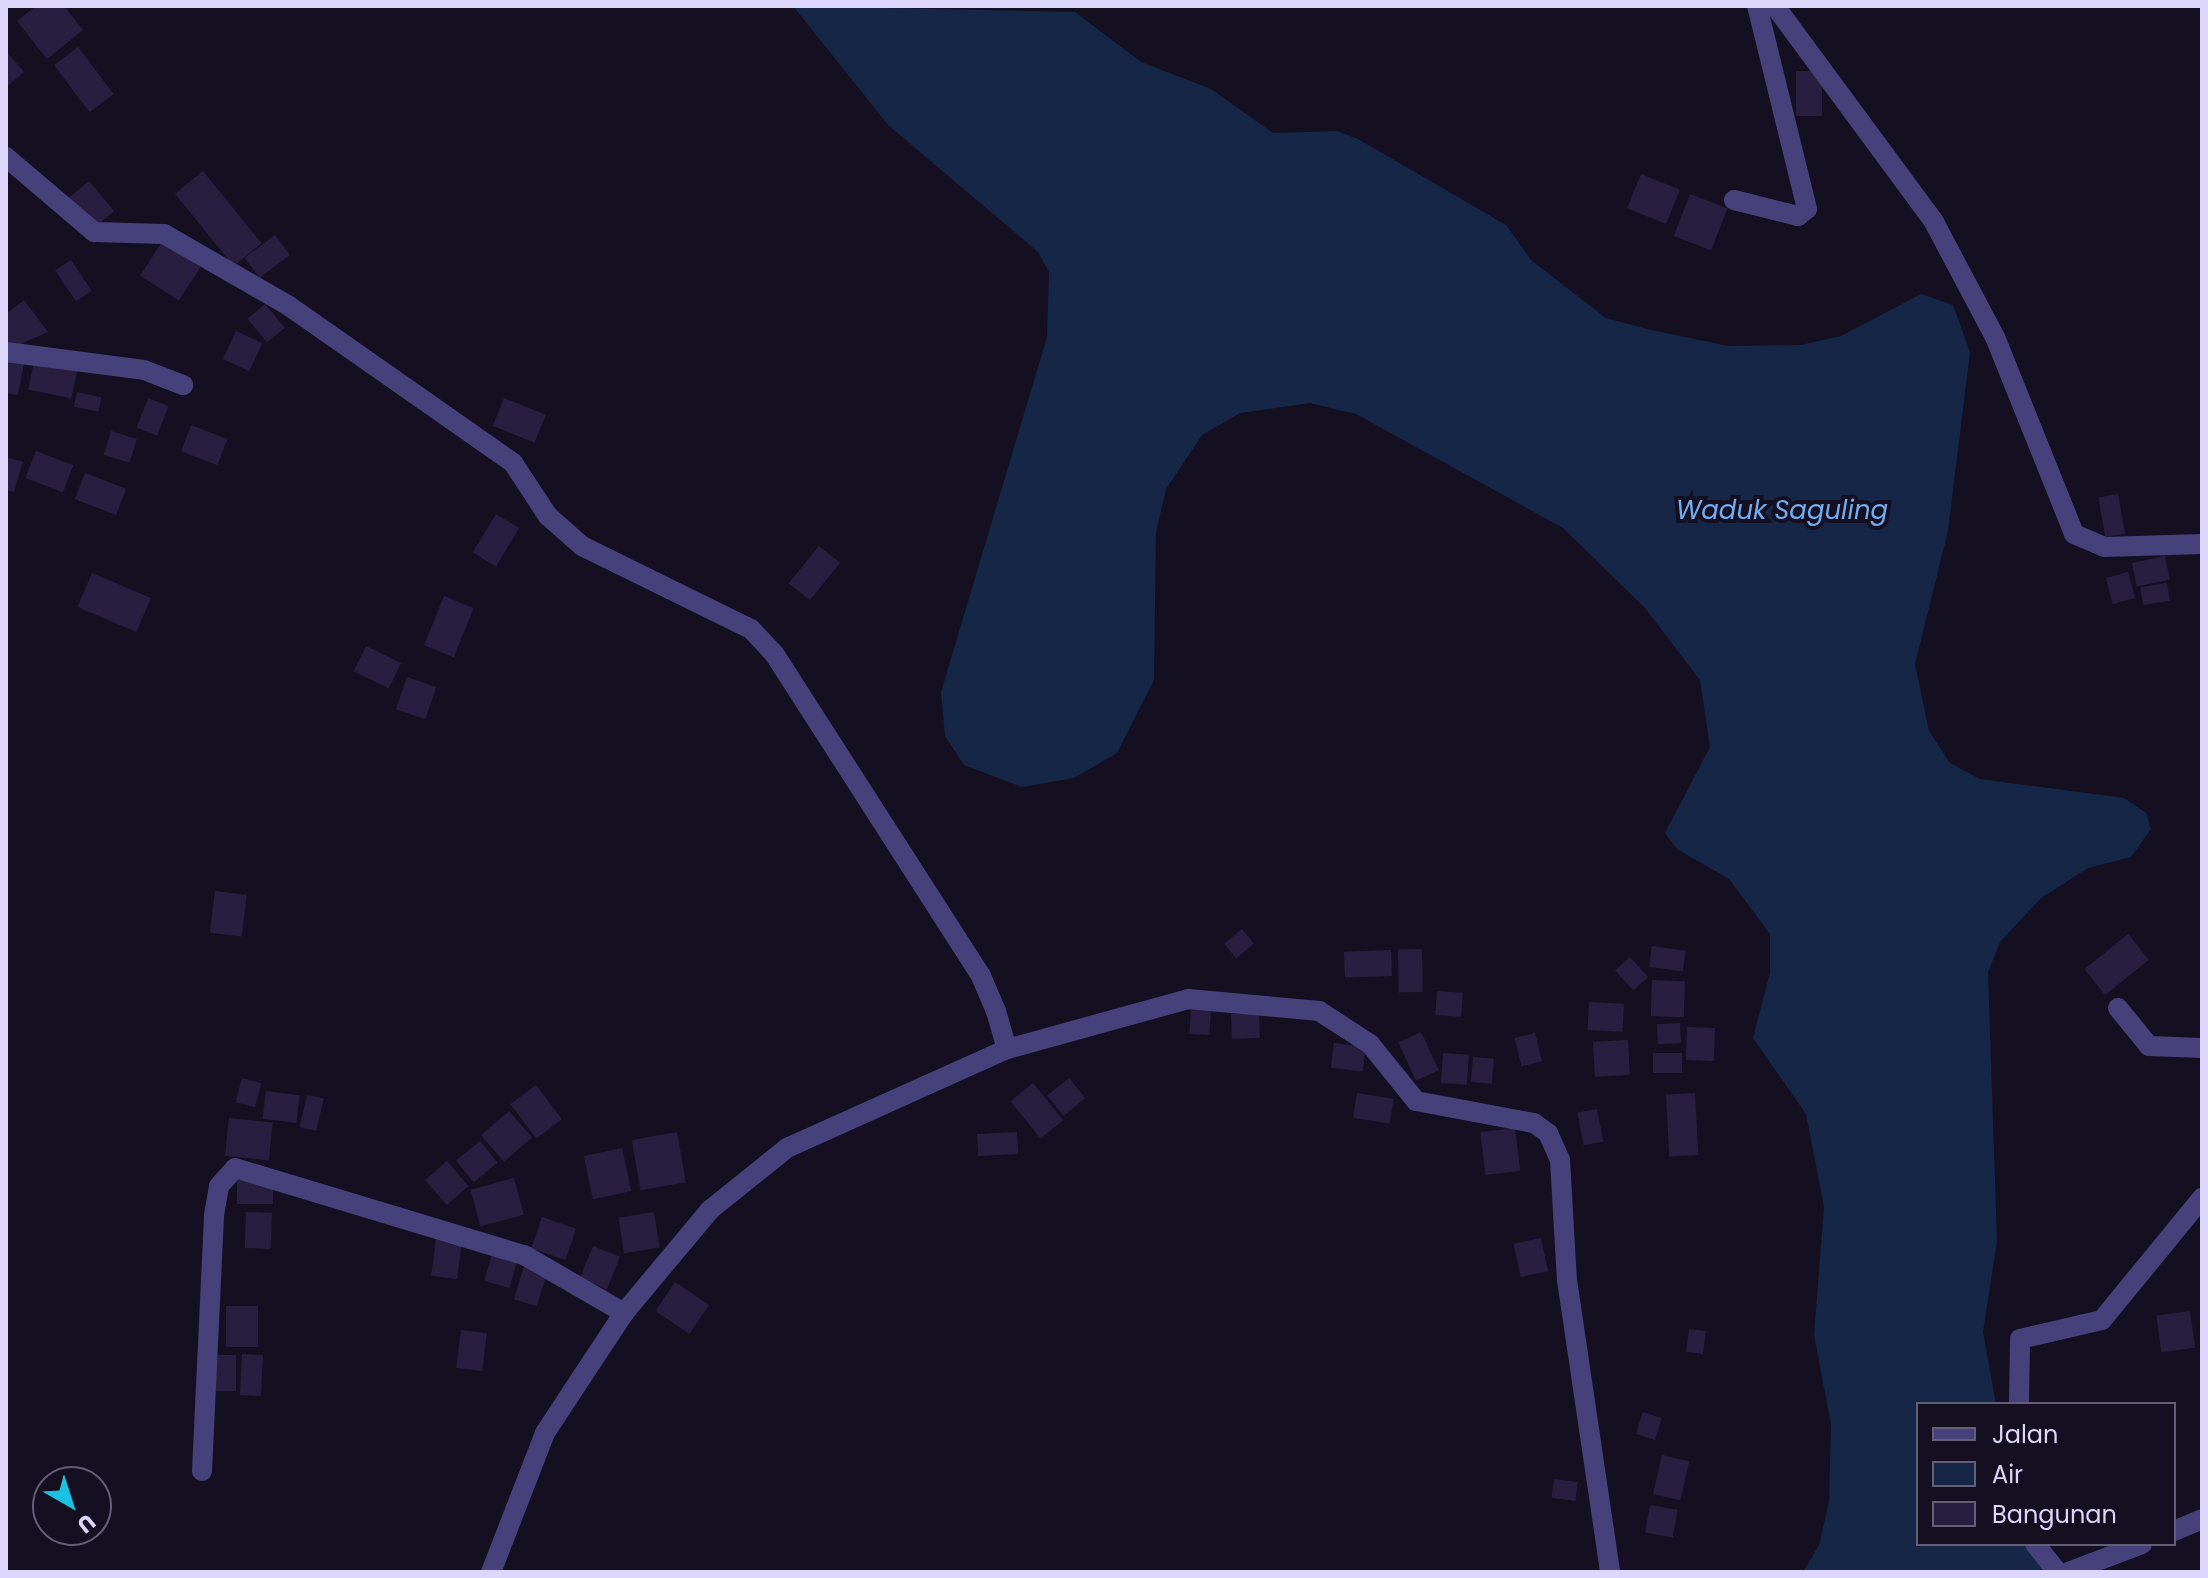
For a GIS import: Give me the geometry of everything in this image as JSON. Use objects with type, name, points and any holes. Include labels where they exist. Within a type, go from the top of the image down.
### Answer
[{"type":"street","points":[[1734,200],[1798,216],[1807,209],[1757,6]]},
{"type":"street","points":[[1775,6],[1934,222],[1995,337],[2074,534],[2104,547],[2202,544]]},
{"type":"street","points":[[6,157],[94,232],[164,234],[289,306],[513,463],[548,516],[582,546],[751,629],[775,655],[981,976],[1007,1049]]},
{"type":"street","points":[[6,352],[144,370],[183,385]]},
{"type":"street","points":[[491,1572],[527,1466],[624,1313],[710,1210],[787,1148],[1007,1049],[1188,999],[1319,1011],[1370,1044],[1416,1101],[1534,1123],[1548,1133],[1560,1160],[1567,1280],[1610,1572]]},
{"type":"street","points":[[2118,1008],[2149,1046],[2202,1048]]},
{"type":"street","points":[[202,1471],[214,1215],[219,1186],[235,1168],[524,1255],[624,1313]]},
{"type":"street","points":[[2019,1402],[2020,1339],[2102,1320],[2202,1198]]},
{"type":"street","points":[[2176,1530],[2202,1519]]},
{"type":"street","points":[[2037,1546],[2058,1572]]},
{"type":"street","points":[[2068,1572],[2137,1546]]},
{"type":"water","name":"Waduk Saguling","points":[[793,6],[1075,12],[1141,62],[1211,89],[1273,133],[1337,131],[1358,139],[1506,225],[1532,261],[1606,318],[1647,329],[1728,346],[1801,345],[1841,336],[1921,294],[1953,305],[1970,352],[1948,531],[1915,664],[1929,731],[1950,763],[1980,779],[2124,798],[2146,813],[2151,829],[2131,857],[2088,868],[2041,898],[2000,942],[1988,972],[1997,1241],[1983,1332],[1996,1402],[1916,1402],[1916,1546],[2029,1546],[2052,1572],[1803,1572],[1819,1545],[1829,1502],[1831,1424],[1814,1335],[1824,1207],[1806,1114],[1753,1038],[1770,973],[1770,934],[1729,879],[1677,849],[1665,833],[1710,747],[1700,680],[1645,608],[1563,528],[1356,414],[1310,403],[1240,413],[1202,435],[1166,489],[1156,532],[1154,680],[1117,753],[1074,778],[1022,787],[964,765],[945,736],[941,692],[1047,337],[1049,272],[1038,252],[888,125]]},
{"type":"building","points":[[36,6],[64,6],[83,30],[47,59],[17,21]]},
{"type":"building","points":[[78,47],[114,94],[90,112],[54,65]]},
{"type":"building","points":[[6,51],[24,72],[6,87]]},
{"type":"building","points":[[1796,71],[1822,71],[1822,116],[1796,116]]},
{"type":"building","points":[[203,171],[262,243],[234,266],[175,194]]},
{"type":"building","points":[[1641,174],[1680,190],[1666,224],[1627,208]]},
{"type":"building","points":[[89,181],[114,211],[94,228],[69,198]]},
{"type":"building","points":[[1690,194],[1727,208],[1711,250],[1674,236]]},
{"type":"building","points":[[275,235],[290,255],[260,278],[245,258]]},
{"type":"building","points":[[162,242],[201,267],[179,301],[140,276]]},
{"type":"building","points":[[71,260],[92,291],[76,301],[55,271]]},
{"type":"building","points":[[24,300],[48,332],[6,350],[6,314]]},
{"type":"building","points":[[265,304],[285,328],[267,343],[247,319]]},
{"type":"building","points":[[236,331],[262,343],[249,371],[223,359]]},
{"type":"building","points":[[6,361],[24,364],[18,395],[6,393]]},
{"type":"building","points":[[34,362],[77,371],[71,399],[28,389]]},
{"type":"building","points":[[77,392],[101,397],[98,412],[74,407]]},
{"type":"building","points":[[148,398],[169,406],[157,436],[137,428]]},
{"type":"building","points":[[504,398],[546,415],[534,443],[493,426]]},
{"type":"building","points":[[191,425],[227,439],[217,465],[181,451]]},
{"type":"building","points":[[111,431],[137,439],[130,463],[104,455]]},
{"type":"building","points":[[36,451],[73,465],[63,492],[26,478]]},
{"type":"building","points":[[6,457],[23,462],[14,492],[6,490]]},
{"type":"building","points":[[85,473],[126,489],[116,515],[75,499]]},
{"type":"building","points":[[2118,494],[2125,533],[2105,537],[2098,497]]},
{"type":"building","points":[[496,514],[519,528],[496,566],[473,553]]},
{"type":"building","points":[[819,546],[840,563],[810,600],[789,583]]},
{"type":"building","points":[[2165,556],[2170,579],[2137,587],[2132,563]]},
{"type":"building","points":[[2128,572],[2135,598],[2113,604],[2106,578]]},
{"type":"building","points":[[92,573],[151,598],[136,632],[78,607]]},
{"type":"building","points":[[2167,583],[2170,601],[2143,605],[2140,587]]},
{"type":"building","points":[[444,596],[474,608],[454,657],[424,645]]},
{"type":"building","points":[[366,646],[401,663],[389,688],[354,671]]},
{"type":"building","points":[[407,677],[436,687],[425,719],[396,709]]},
{"type":"building","points":[[215,891],[247,895],[242,937],[210,933]]},
{"type":"building","points":[[1242,929],[1254,944],[1236,958],[1224,943]]},
{"type":"building","points":[[2128,934],[2149,960],[2105,995],[2084,969]]},
{"type":"building","points":[[1652,946],[1686,951],[1683,972],[1649,967]]},
{"type":"building","points":[[1398,949],[1422,949],[1423,992],[1399,992]]},
{"type":"building","points":[[1391,950],[1392,976],[1345,978],[1344,952]]},
{"type":"building","points":[[1630,957],[1648,977],[1633,990],[1615,970]]},
{"type":"building","points":[[1652,980],[1685,981],[1684,1017],[1651,1016]]},
{"type":"building","points":[[1437,991],[1463,993],[1461,1017],[1435,1015]]},
{"type":"building","points":[[1589,1002],[1624,1004],[1622,1032],[1588,1030]]},
{"type":"building","points":[[1191,1005],[1211,1006],[1209,1035],[1189,1034]]},
{"type":"building","points":[[1259,1013],[1260,1038],[1232,1039],[1231,1014]]},
{"type":"building","points":[[1680,1023],[1681,1043],[1658,1044],[1657,1024]]},
{"type":"building","points":[[1687,1027],[1715,1028],[1714,1061],[1686,1060]]},
{"type":"building","points":[[1421,1032],[1439,1070],[1416,1081],[1398,1043]]},
{"type":"building","points":[[1535,1033],[1542,1061],[1522,1066],[1515,1038]]},
{"type":"building","points":[[1628,1040],[1630,1075],[1595,1077],[1593,1042]]},
{"type":"building","points":[[1334,1043],[1366,1047],[1363,1072],[1331,1068]]},
{"type":"building","points":[[1443,1053],[1469,1055],[1467,1085],[1441,1083]]},
{"type":"building","points":[[1653,1053],[1682,1053],[1682,1073],[1653,1073]]},
{"type":"building","points":[[1473,1057],[1494,1059],[1492,1084],[1471,1082]]},
{"type":"building","points":[[242,1078],[261,1083],[255,1107],[236,1102]]},
{"type":"building","points":[[1069,1078],[1085,1098],[1064,1116],[1047,1096]]},
{"type":"building","points":[[1033,1083],[1063,1120],[1041,1139],[1010,1101]]},
{"type":"building","points":[[536,1085],[562,1119],[536,1139],[510,1104]]},
{"type":"building","points":[[266,1091],[300,1095],[296,1123],[263,1119]]},
{"type":"building","points":[[1357,1093],[1394,1099],[1390,1123],[1353,1118]]},
{"type":"building","points":[[1695,1093],[1698,1155],[1669,1156],[1666,1095]]},
{"type":"building","points":[[307,1095],[324,1099],[316,1131],[300,1127]]},
{"type":"building","points":[[1597,1109],[1603,1141],[1584,1145],[1577,1113]]},
{"type":"building","points":[[509,1111],[532,1137],[504,1162],[481,1135]]},
{"type":"building","points":[[229,1118],[273,1123],[269,1160],[225,1156]]},
{"type":"building","points":[[1515,1128],[1520,1171],[1486,1175],[1480,1132]]},
{"type":"building","points":[[677,1132],[686,1182],[641,1190],[632,1140]]},
{"type":"building","points":[[1017,1132],[1018,1154],[978,1156],[977,1134]]},
{"type":"building","points":[[480,1141],[498,1163],[474,1182],[456,1161]]},
{"type":"building","points":[[622,1148],[631,1191],[593,1199],[584,1156]]},
{"type":"building","points":[[447,1161],[469,1186],[447,1205],[425,1180]]},
{"type":"building","points":[[514,1178],[524,1215],[480,1226],[471,1190]]},
{"type":"building","points":[[237,1180],[273,1180],[273,1204],[237,1204]]},
{"type":"building","points":[[246,1212],[272,1213],[271,1249],[245,1248]]},
{"type":"building","points":[[654,1212],[660,1248],[624,1253],[618,1218]]},
{"type":"building","points":[[542,1217],[576,1229],[565,1260],[531,1248]]},
{"type":"building","points":[[436,1238],[462,1241],[457,1279],[431,1276]]},
{"type":"building","points":[[1541,1238],[1548,1271],[1521,1277],[1514,1244]]},
{"type":"building","points":[[593,1246],[620,1257],[607,1289],[580,1278]]},
{"type":"building","points":[[493,1251],[518,1258],[509,1288],[484,1281]]},
{"type":"building","points":[[525,1263],[548,1270],[537,1306],[514,1299]]},
{"type":"building","points":[[675,1282],[709,1305],[689,1334],[655,1311]]},
{"type":"building","points":[[226,1306],[258,1306],[258,1347],[226,1347]]},
{"type":"building","points":[[2190,1311],[2195,1348],[2161,1352],[2156,1316]]},
{"type":"building","points":[[1689,1329],[1706,1331],[1703,1354],[1686,1352]]},
{"type":"building","points":[[461,1330],[487,1333],[482,1371],[456,1368]]},
{"type":"building","points":[[242,1354],[263,1355],[261,1396],[240,1395]]},
{"type":"building","points":[[211,1355],[236,1355],[236,1391],[211,1391]]},
{"type":"building","points":[[1643,1412],[1662,1418],[1655,1440],[1636,1434]]},
{"type":"building","points":[[1662,1455],[1689,1461],[1680,1500],[1653,1494]]},
{"type":"building","points":[[1554,1479],[1578,1482],[1576,1501],[1552,1498]]},
{"type":"building","points":[[1650,1505],[1678,1510],[1673,1537],[1645,1533]]}]
